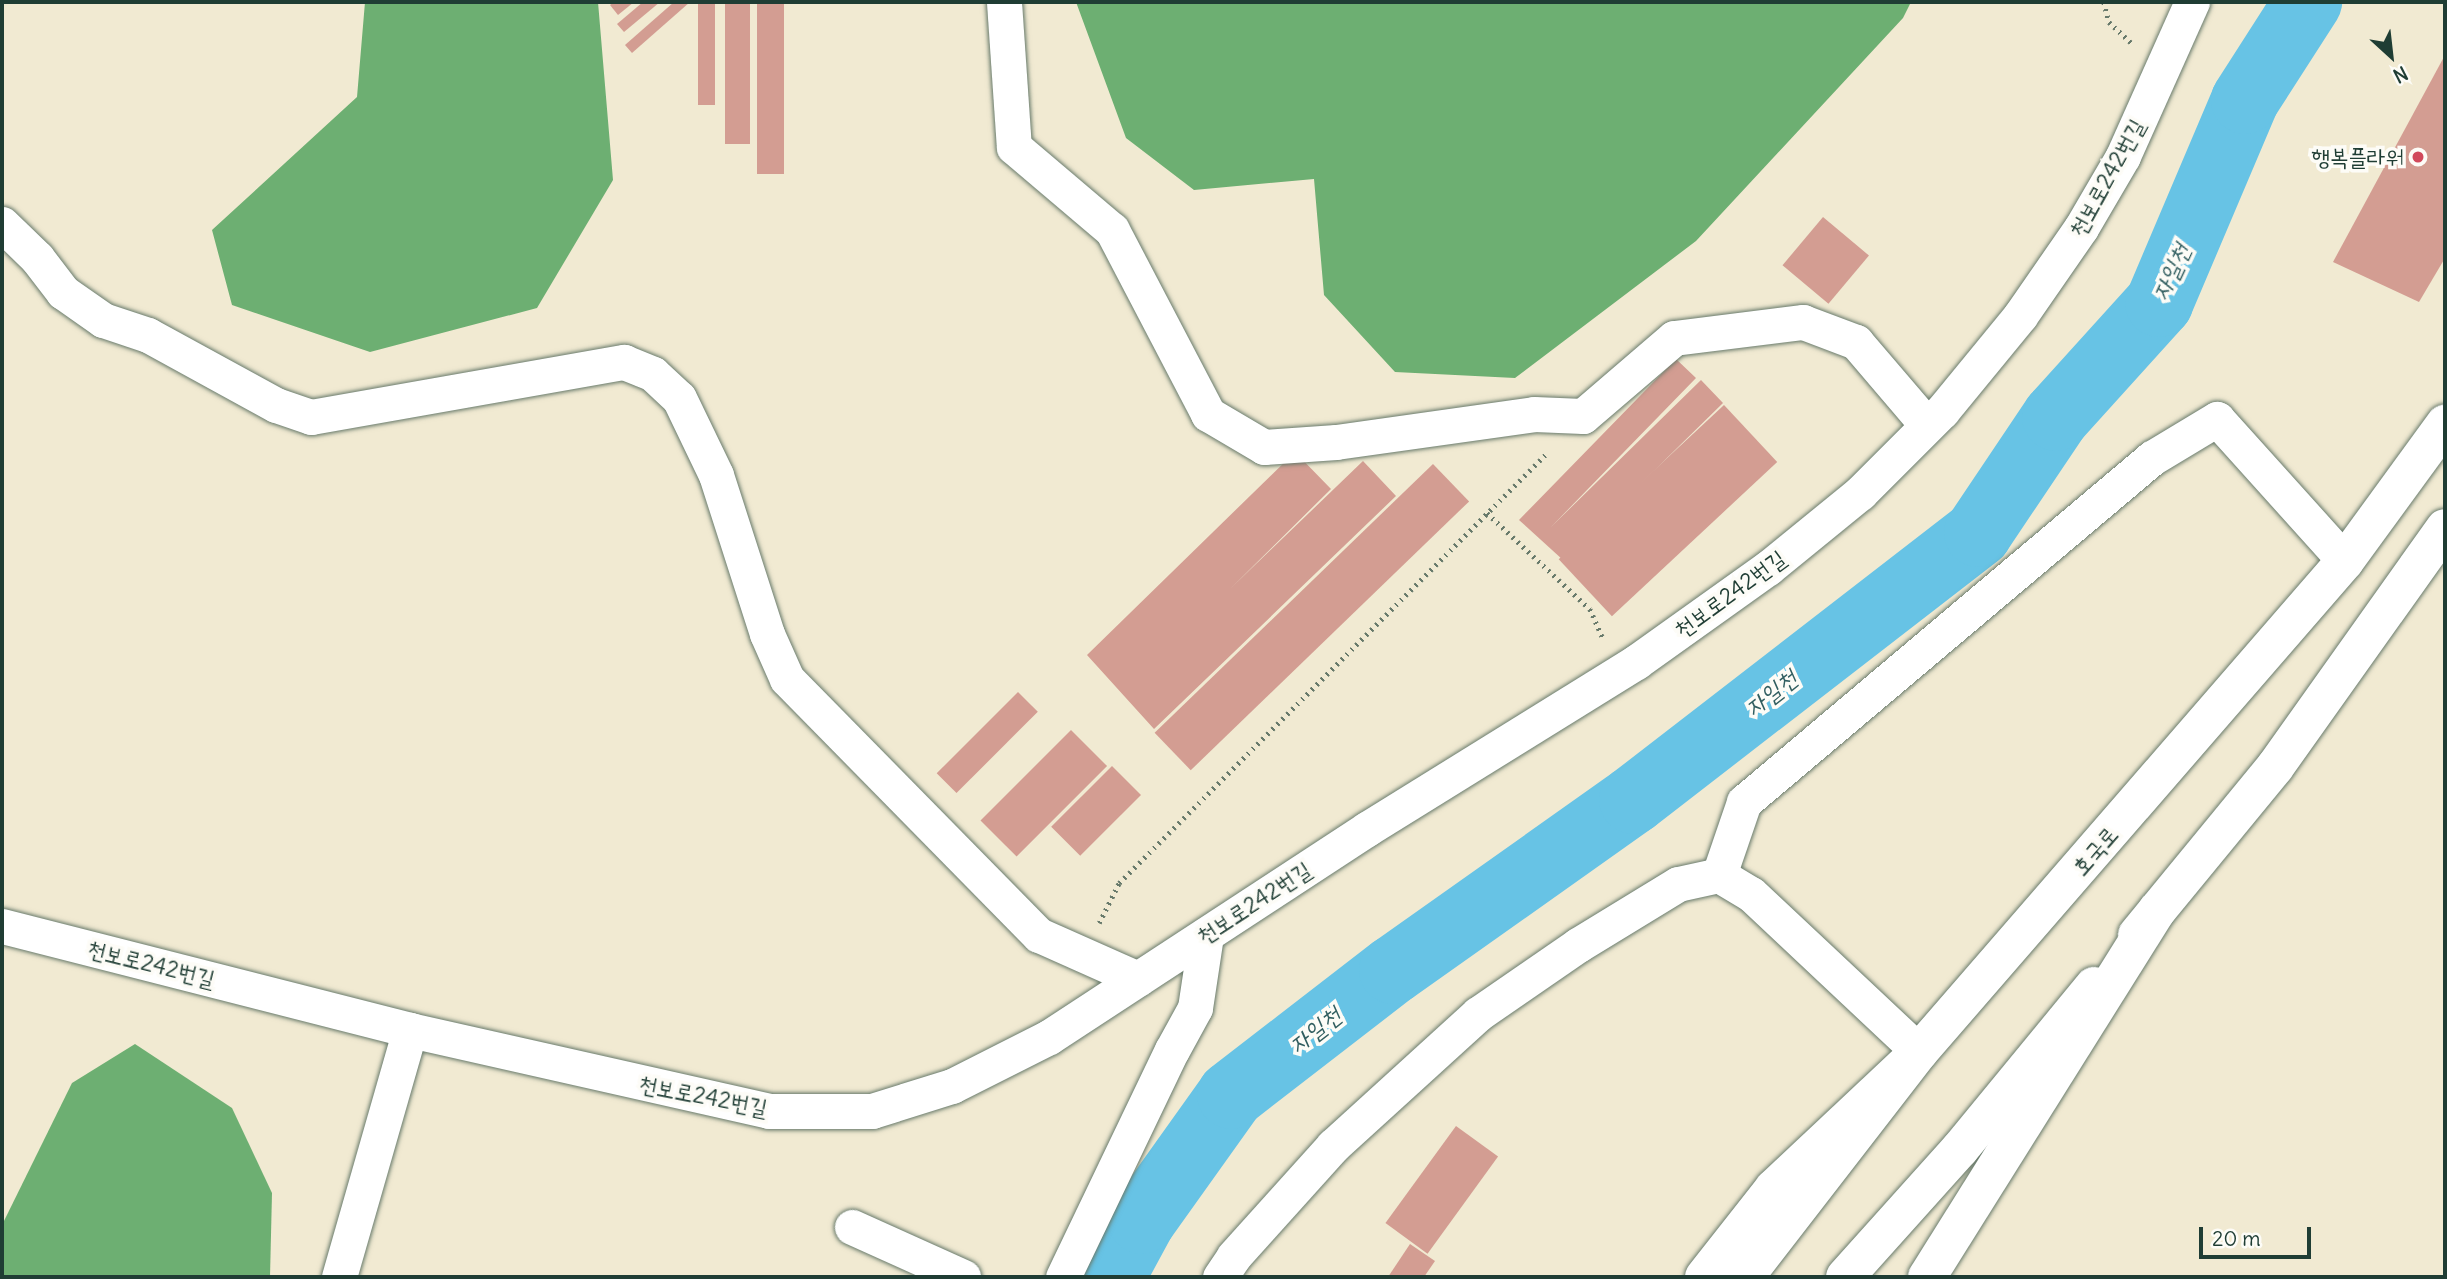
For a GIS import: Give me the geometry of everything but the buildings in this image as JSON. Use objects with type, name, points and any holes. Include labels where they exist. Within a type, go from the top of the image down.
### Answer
[{"type":"main road","name":"호국로","points":[[1745,1277],[1919,1052],[2345,561],[2445,424]]},
{"type":"main road","points":[[1845,1277],[1960,1149],[2275,767],[2445,528]]},
{"type":"main road","points":[[1927,1277],[2157,910]]},
{"type":"main road","points":[[1686,1277],[1774,1188],[1919,1052]]},
{"type":"main road","points":[[1704,1277],[1774,1188]]},
{"type":"street","points":[[1004,2],[1014,147],[1112,230],[1208,414],[1264,447],[1336,442],[1534,414],[1583,416],[1674,338],[1803,322],[1856,342],[1927,425]]},
{"type":"street","name":"천보로242번길","points":[[2,926],[410,1030],[769,1111],[872,1111],[952,1086],[1024,1051],[1367,829],[1618,673],[1768,568],[1860,493],[1927,425],[2021,316],[2073,239],[2123,156],[2163,72],[2192,2]]},
{"type":"street","points":[[2,224],[37,258],[63,292],[103,320],[148,335],[276,405],[311,417],[624,362],[653,374],[679,398],[716,475],[767,634],[787,679],[1038,935],[1138,979]]},
{"type":"street","points":[[1719,875],[1744,802],[2152,458],[2217,419],[2345,561]]},
{"type":"street","points":[[1220,1277],[1234,1256],[1333,1146],[1478,1014],[1578,945],[1678,884],[1719,875],[1751,894],[1919,1052]]},
{"type":"street","points":[[1063,1277],[1172,1050],[1195,1008],[1206,935]]},
{"type":"street","points":[[339,1277],[410,1030]]},
{"type":"street","points":[[852,1227],[963,1277]]},
{"type":"path","points":[[2104,2],[2109,22],[2163,72]]},
{"type":"path","points":[[1083,954],[1119,883],[1583,416]]},
{"type":"path","points":[[1487,513],[1590,609],[1618,673]]},
{"type":"green space","points":[[365,2],[598,2],[613,180],[537,308],[370,352],[232,305],[212,230],[357,97]]},
{"type":"green space","points":[[1076,2],[1911,2],[1903,18],[1696,241],[1515,378],[1395,372],[1324,295],[1314,179],[1194,190],[1126,138]]},
{"type":"green space","points":[[135,1044],[232,1108],[272,1193],[270,1277],[2,1277],[2,1225],[72,1083]]},
{"type":"waterway","name":"자일천","points":[[1111,1277],[1142,1220],[1231,1095],[1393,970],[1633,800],[1978,533],[2056,417],[2159,303],[2245,100],[2308,2]]},
{"type":"place","name":"행복플라워","points":[[2418,157]]}]
